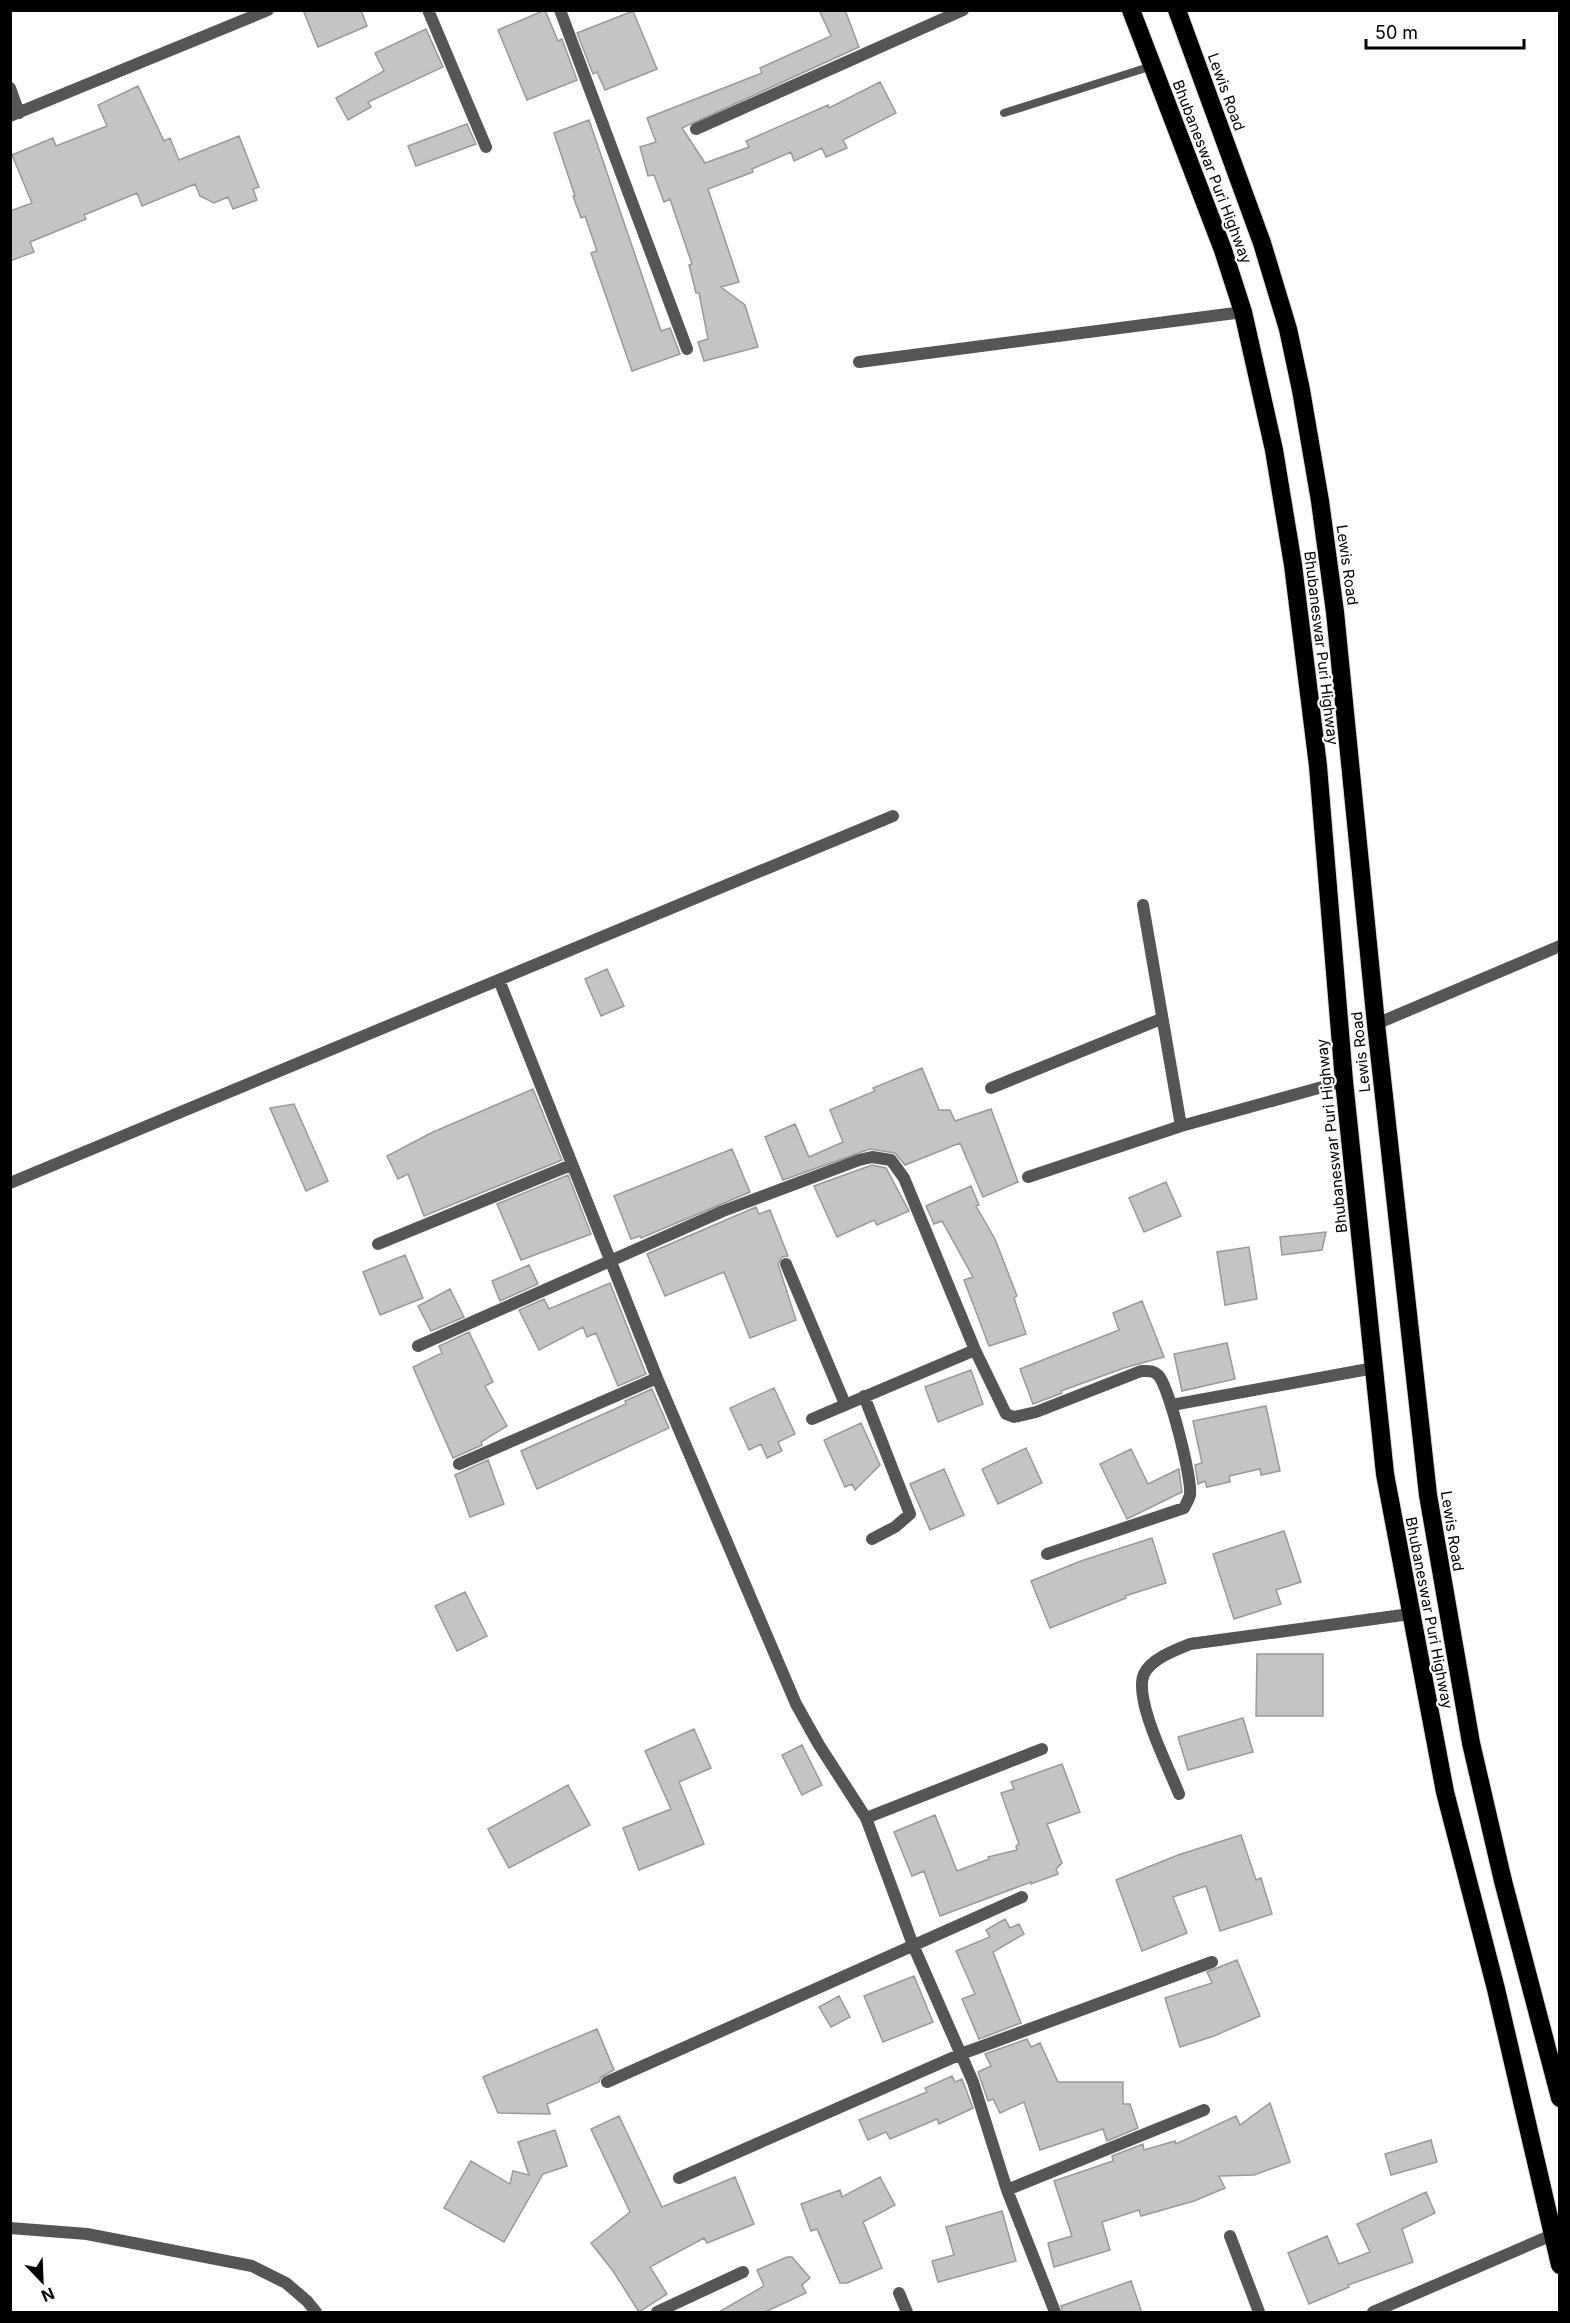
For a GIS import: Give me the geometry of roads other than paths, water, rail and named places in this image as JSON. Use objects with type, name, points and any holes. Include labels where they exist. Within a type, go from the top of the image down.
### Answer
[{"type":"highway","name":"Bhubaneswar Puri Highway","points":[[1131,10],[1223,250],[1243,312],[1274,450],[1293,565],[1318,766],[1344,1081],[1385,1474],[1445,1792],[1496,1989],[1560,2265]]},
{"type":"highway","name":"Lewis Road","points":[[1177,10],[1262,243],[1288,328],[1301,390],[1320,501],[1335,612],[1416,1402],[1448,1624],[1471,1743],[1503,1881],[1560,2098]]},
{"type":"street","points":[[10,88],[15,115],[268,10]]},
{"type":"street","points":[[428,10],[486,147]]},
{"type":"street","points":[[560,10],[687,349]]},
{"type":"street","points":[[696,129],[963,10]]},
{"type":"street","points":[[859,362],[1243,312]]},
{"type":"street","points":[[10,1184],[892,816]]},
{"type":"street","points":[[1143,905],[1181,1126]]},
{"type":"street","points":[[1376,1024],[1560,946]]},
{"type":"street","points":[[499,980],[657,1378],[796,1704],[808,1728],[866,1818],[913,1945],[985,2115],[1007,2190],[1055,2313]]},
{"type":"street","points":[[991,1088],[1161,1019]]},
{"type":"street","points":[[1028,1177],[1181,1126],[1344,1081]]},
{"type":"street","points":[[418,1346],[723,1211],[836,1167],[872,1157],[883,1157],[891,1160],[904,1178],[975,1350],[1006,1414],[1014,1417],[1036,1412],[1141,1371],[1153,1371],[1160,1377],[1172,1405],[1189,1479],[1190,1495],[1184,1508],[1047,1554]]},
{"type":"street","points":[[378,1244],[571,1165]]},
{"type":"street","points":[[786,1264],[845,1404]]},
{"type":"street","points":[[812,1419],[975,1350]]},
{"type":"street","points":[[1172,1405],[1374,1368]]},
{"type":"street","points":[[459,1464],[657,1378]]},
{"type":"street","points":[[864,1396],[910,1514],[895,1527],[872,1539]]},
{"type":"street","points":[[1179,1794],[1149,1717],[1142,1691],[1144,1674],[1168,1653],[1190,1644],[1410,1614]]},
{"type":"street","points":[[866,1818],[1042,1749]]},
{"type":"street","points":[[607,2082],[1022,1897]]},
{"type":"street","points":[[679,2178],[961,2054],[1212,1962]]},
{"type":"street","points":[[1007,2190],[1204,2110]]},
{"type":"street","points":[[10,2228],[87,2234],[213,2256],[252,2266],[286,2283],[307,2301],[316,2313]]},
{"type":"street","points":[[1373,2313],[1552,2235]]},
{"type":"street","points":[[1230,2236],[1259,2313]]},
{"type":"street","points":[[657,2313],[743,2272]]},
{"type":"street","points":[[900,2293],[907,2313]]},
{"type":"lane","points":[[1004,113],[1152,66]]}]
